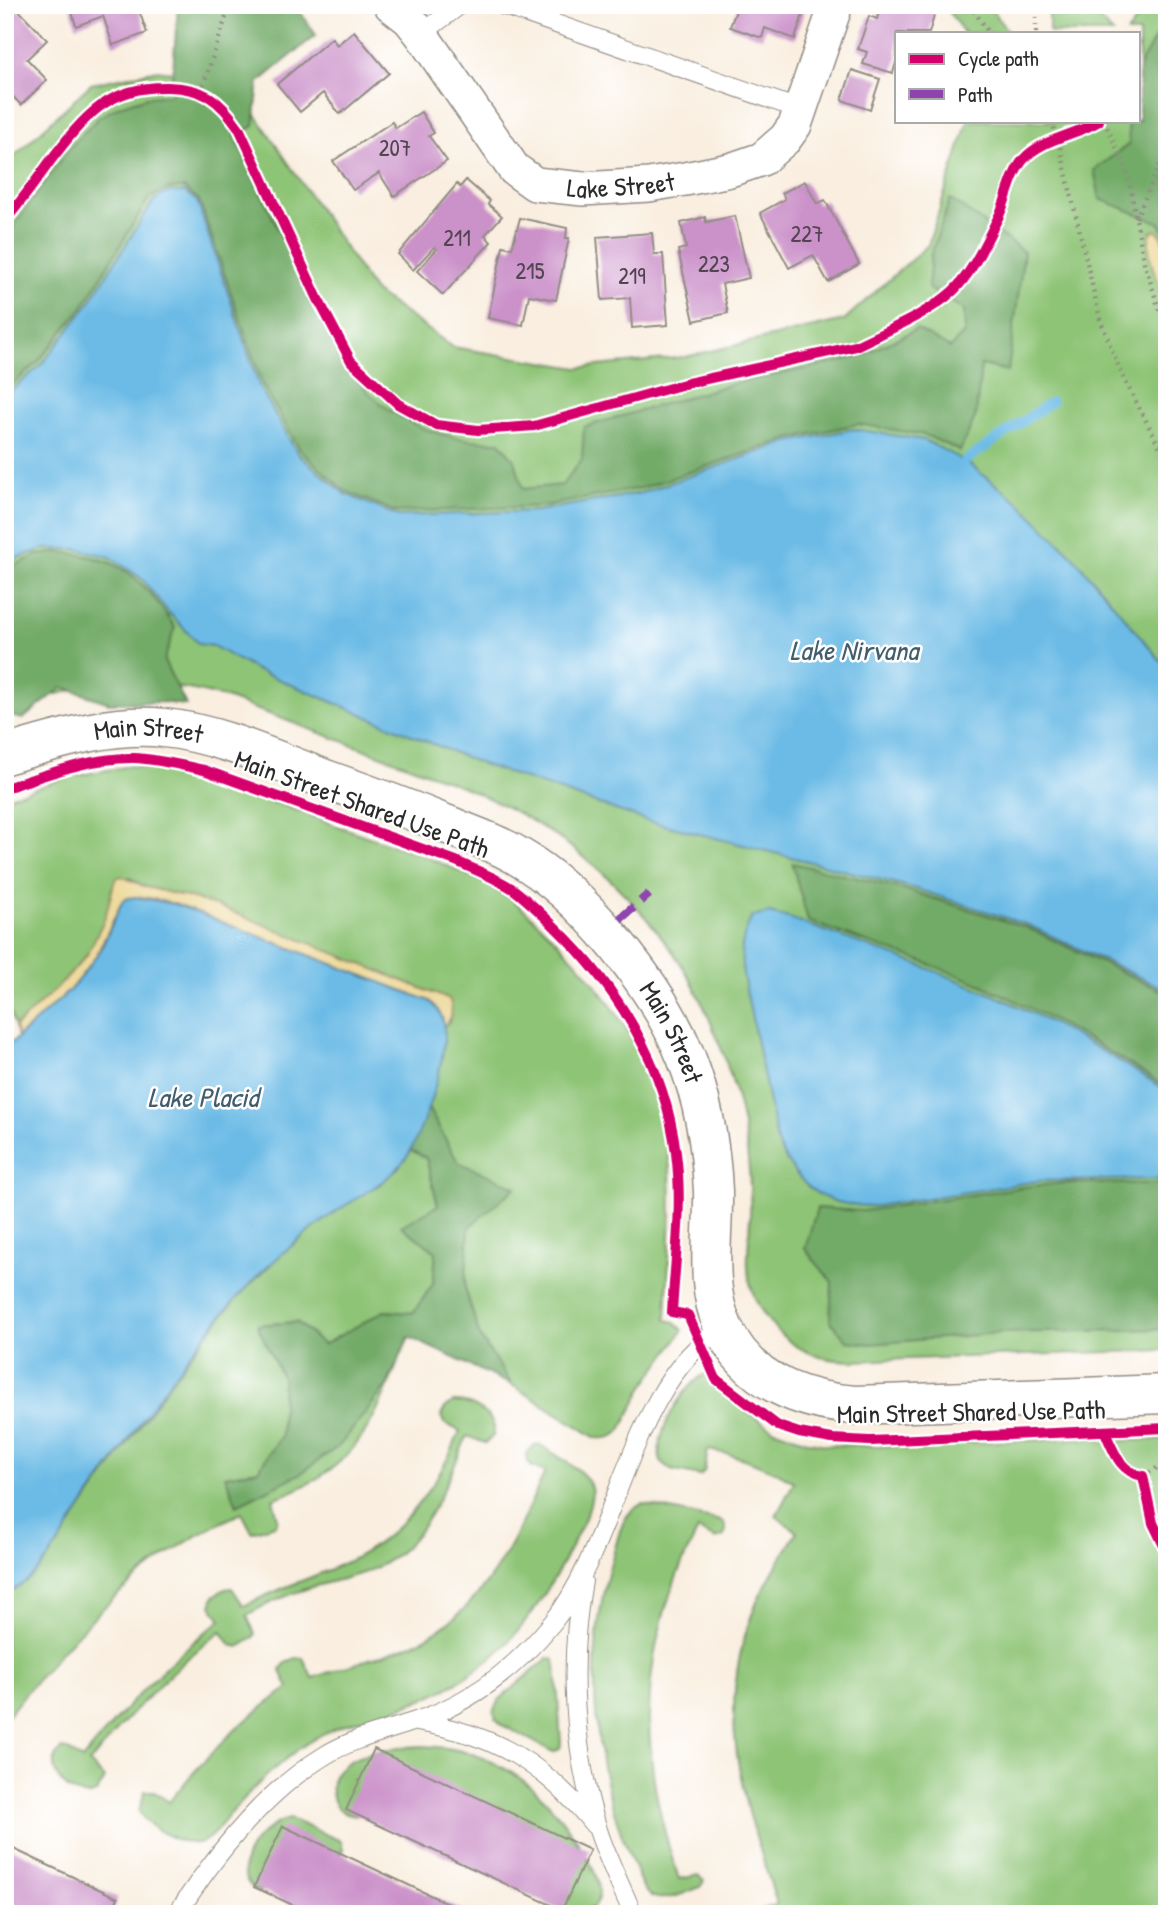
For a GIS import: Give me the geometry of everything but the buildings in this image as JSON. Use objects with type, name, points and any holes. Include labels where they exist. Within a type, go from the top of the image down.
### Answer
[{"type":"street","name":"Lake Street","points":[[391,5],[409,19],[421,34],[506,159],[524,178],[535,184],[583,189],[649,185],[730,170],[762,159],[790,132],[801,110],[836,5]]},
{"type":"street","name":"Main Street","points":[[5,755],[93,732],[133,727],[178,731],[229,744],[410,810],[493,843],[540,871],[591,917],[639,975],[671,1024],[702,1106],[710,1153],[713,1193],[711,1277],[715,1304],[723,1328],[735,1347],[755,1368],[786,1390],[823,1402],[855,1405],[1167,1394]]},
{"type":"lane","points":[[421,34],[460,5]]},
{"type":"lane","points":[[502,5],[801,110]]},
{"type":"lane","points":[[177,1914],[205,1872],[234,1837],[289,1780],[343,1746],[414,1722],[468,1699],[499,1676],[553,1622],[585,1571],[624,1473],[670,1380],[700,1343],[723,1328]]},
{"type":"lane","points":[[585,1571],[577,1635],[576,1708],[584,1777],[598,1831],[633,1914]]},
{"type":"lane","points":[[414,1722],[466,1732],[487,1739],[521,1757],[567,1795],[598,1831]]},
{"type":"path","points":[[189,89],[207,95],[230,5]]},
{"type":"path","points":[[970,5],[988,32]]},
{"type":"path","points":[[1036,5],[1036,32]]},
{"type":"path","points":[[1051,122],[1058,138],[1100,319],[1122,375],[1167,461]]},
{"type":"path","points":[[1104,122],[1127,170],[1144,262],[1167,327]]},
{"type":"path","points":[[1136,219],[1167,149]]},
{"type":"path","points":[[1145,1488],[1138,1475],[1153,1472],[1167,1462]]},
{"type":"green space","points":[[178,5],[297,7],[316,35],[259,82],[254,126],[235,136],[313,305],[348,367],[368,392],[393,412],[422,428],[457,438],[500,442],[515,461],[523,489],[562,485],[582,459],[584,427],[735,383],[842,361],[865,354],[917,329],[950,348],[965,332],[964,310],[928,288],[931,254],[950,199],[1024,252],[1008,371],[981,365],[976,415],[960,451],[925,435],[857,424],[788,439],[642,488],[543,506],[396,512],[345,491],[301,451],[263,386],[199,200],[184,188],[168,189],[149,198],[83,307],[38,362],[5,391],[5,238],[71,146],[98,118],[119,106],[147,97],[171,95]]},
{"type":"green space","points":[[944,5],[988,5],[1008,32],[963,32]]},
{"type":"green space","points":[[1058,5],[1085,5],[1112,32],[1050,32],[1049,13]]},
{"type":"green space","points":[[1148,5],[1167,5],[1167,1350],[851,1361],[824,1358],[802,1349],[779,1332],[754,1296],[748,1268],[750,1191],[744,1129],[728,1066],[694,986],[656,929],[611,881],[582,855],[520,814],[488,798],[223,697],[163,685],[113,684],[88,687],[5,709],[5,165],[91,84],[158,70],[234,82],[374,291],[453,347],[578,368],[685,357],[844,320],[928,245],[968,122],[1140,122],[1140,32],[1128,32]]},
{"type":"green space","points":[[1167,17],[1167,239],[1160,223],[1100,199],[1094,170],[1129,144],[1128,122],[1140,122],[1140,64]]},
{"type":"green space","points":[[59,552],[99,559],[114,565],[128,572],[151,594],[175,627],[164,661],[186,705],[161,702],[109,703],[63,687],[23,719],[5,715],[5,570],[37,555]]},
{"type":"green space","points":[[130,766],[185,774],[238,789],[421,855],[477,879],[503,894],[532,917],[573,958],[610,1004],[641,1055],[661,1111],[667,1140],[670,1185],[666,1320],[675,1322],[683,1330],[644,1386],[616,1435],[596,1438],[512,1385],[480,1337],[465,1288],[469,1227],[458,1162],[428,1108],[441,1058],[443,1027],[450,1021],[450,1000],[225,909],[146,887],[130,878],[112,888],[109,910],[101,930],[78,966],[15,1027],[5,996],[5,798],[69,777]]},
{"type":"green space","points":[[792,863],[904,889],[1028,928],[1167,993],[1167,1088],[1077,1033],[984,986],[808,921]]},
{"type":"green space","points":[[428,1108],[458,1162],[516,1187],[469,1227],[465,1288],[480,1337],[512,1385],[409,1337],[387,1385],[340,1445],[300,1474],[237,1505],[225,1476],[258,1470],[281,1436],[283,1379],[257,1325],[297,1322],[323,1345],[384,1311],[413,1313],[433,1284],[436,1252],[401,1226],[438,1205],[426,1158],[411,1150]]},
{"type":"green space","points":[[411,1150],[426,1158],[438,1205],[433,1284],[413,1313],[384,1311],[323,1345],[297,1322],[258,1325],[283,1379],[281,1436],[258,1470],[226,1476],[237,1505],[387,1385],[409,1337],[386,1392],[362,1436],[347,1455],[328,1472],[273,1499],[278,1519],[275,1525],[252,1532],[242,1513],[206,1530],[141,1575],[83,1629],[5,1719],[5,1595],[31,1577],[188,1358],[234,1301],[279,1256],[333,1213],[382,1183]]},
{"type":"green space","points":[[1068,1183],[1167,1184],[1167,1329],[999,1333],[871,1344],[847,1341],[830,1321],[832,1282],[805,1249],[817,1208],[863,1211]]},
{"type":"green space","points":[[707,1373],[709,1383],[773,1429],[826,1445],[882,1446],[1100,1438],[1101,1442],[1167,1439],[1167,1914],[750,1914],[777,1904],[753,1827],[737,1754],[734,1718],[736,1681],[743,1642],[757,1602],[797,1532],[776,1516],[794,1482],[752,1462],[708,1450],[704,1472],[700,1476],[671,1470],[661,1462],[661,1439],[672,1412],[688,1388]]},
{"type":"green space","points":[[453,1402],[476,1407],[488,1416],[494,1429],[493,1436],[485,1443],[467,1436],[441,1495],[418,1532],[404,1548],[368,1571],[298,1592],[247,1615],[255,1634],[239,1647],[231,1645],[221,1631],[151,1693],[89,1763],[105,1779],[96,1793],[79,1794],[63,1783],[54,1767],[55,1758],[61,1749],[68,1750],[82,1760],[147,1686],[201,1635],[221,1620],[211,1605],[214,1596],[232,1588],[244,1606],[347,1562],[384,1538],[401,1523],[416,1507],[441,1471],[460,1431],[444,1423],[441,1416],[445,1408]]},
{"type":"green space","points":[[535,1445],[542,1446],[575,1468],[585,1477],[592,1495],[582,1524],[558,1572],[543,1597],[510,1640],[469,1675],[444,1689],[415,1702],[334,1729],[306,1744],[267,1775],[214,1833],[202,1842],[186,1842],[166,1835],[143,1817],[139,1811],[145,1791],[153,1791],[169,1802],[224,1740],[255,1712],[289,1688],[281,1671],[289,1661],[303,1658],[313,1678],[415,1643],[440,1629],[461,1612],[480,1592],[509,1547],[545,1472],[531,1466],[527,1460],[527,1452]]},
{"type":"green space","points":[[643,1504],[721,1521],[726,1530],[724,1536],[716,1539],[698,1530],[678,1574],[663,1617],[654,1660],[650,1746],[665,1834],[679,1879],[699,1875],[704,1881],[700,1887],[665,1898],[654,1897],[643,1886],[618,1824],[607,1786],[596,1708],[595,1668],[604,1590],[626,1517]]},
{"type":"green space","points":[[548,1658],[553,1659],[556,1664],[561,1744],[560,1749],[553,1752],[502,1725],[495,1713],[499,1700]]},
{"type":"green space","points":[[423,1746],[479,1756],[516,1775],[539,1794],[587,1856],[598,1882],[598,1899],[594,1907],[580,1914],[561,1909],[359,1814],[350,1815],[337,1807],[332,1783],[339,1769],[347,1763],[379,1751]]},
{"type":"green space","points":[[290,1819],[341,1841],[343,1849],[334,1869],[258,1892],[248,1883],[244,1872],[250,1849],[268,1829]]},
{"type":"sand","points":[[1156,230],[1167,253],[1167,304],[1150,259],[1149,241],[1151,232]]},
{"type":"sand","points":[[121,876],[146,887],[225,909],[450,1000],[450,1018],[443,1027],[443,1019],[430,1001],[174,904],[140,897],[122,902],[94,960],[69,991],[18,1037],[15,1027],[66,979],[87,955],[105,918],[115,879]]},
{"type":"water","name":"Lake Nirvana","points":[[169,192],[185,192],[197,201],[260,388],[298,454],[345,494],[398,516],[537,511],[641,493],[788,442],[853,429],[924,440],[965,461],[1016,500],[1073,556],[1167,668],[1167,990],[1028,925],[910,887],[648,821],[479,763],[256,670],[213,646],[199,644],[142,579],[110,557],[77,549],[43,549],[5,565],[5,396],[41,365],[86,308],[154,200]]},
{"type":"water","name":"Lake Placid","points":[[137,897],[174,904],[430,1001],[441,1015],[444,1031],[440,1067],[421,1126],[401,1165],[295,1243],[235,1300],[161,1394],[48,1558],[28,1580],[5,1595],[5,1049],[69,991],[101,949],[122,902]]},
{"type":"water","points":[[769,913],[908,961],[1004,1000],[1122,1062],[1167,1091],[1167,1179],[1038,1181],[876,1206],[842,1203],[816,1193],[796,1174],[778,1146],[743,975],[742,945],[748,924],[752,917]]},
{"type":"waterway","points":[[965,461],[1051,402]]},
{"type":"waterway","points":[[5,1040],[8,1047]]},
{"type":"marked path","points":[[620,919],[649,894]]},
{"type":"cycle path","points":[[5,221],[63,144],[87,117],[100,107],[114,98],[147,88],[181,88],[201,93],[225,110],[239,128],[318,299],[351,361],[398,404],[436,425],[478,430],[534,426],[688,383],[856,346],[932,307],[953,291],[967,275],[998,218],[1015,173],[1023,160],[1039,147],[1097,122]]},
{"type":"cycle path","name":"Main Street Shared Use Path","points":[[5,788],[101,760],[134,758],[178,764],[204,770],[456,861],[499,881],[524,898],[579,952],[619,1003],[636,1030],[661,1089],[676,1153],[679,1192],[672,1312],[688,1315],[716,1379],[778,1426],[832,1439],[870,1441],[1167,1428]]},
{"type":"cycle path","name":"Main Street Shared Use Path","points":[[1105,1432],[1123,1466],[1143,1476],[1153,1523],[1167,1552]]}]
